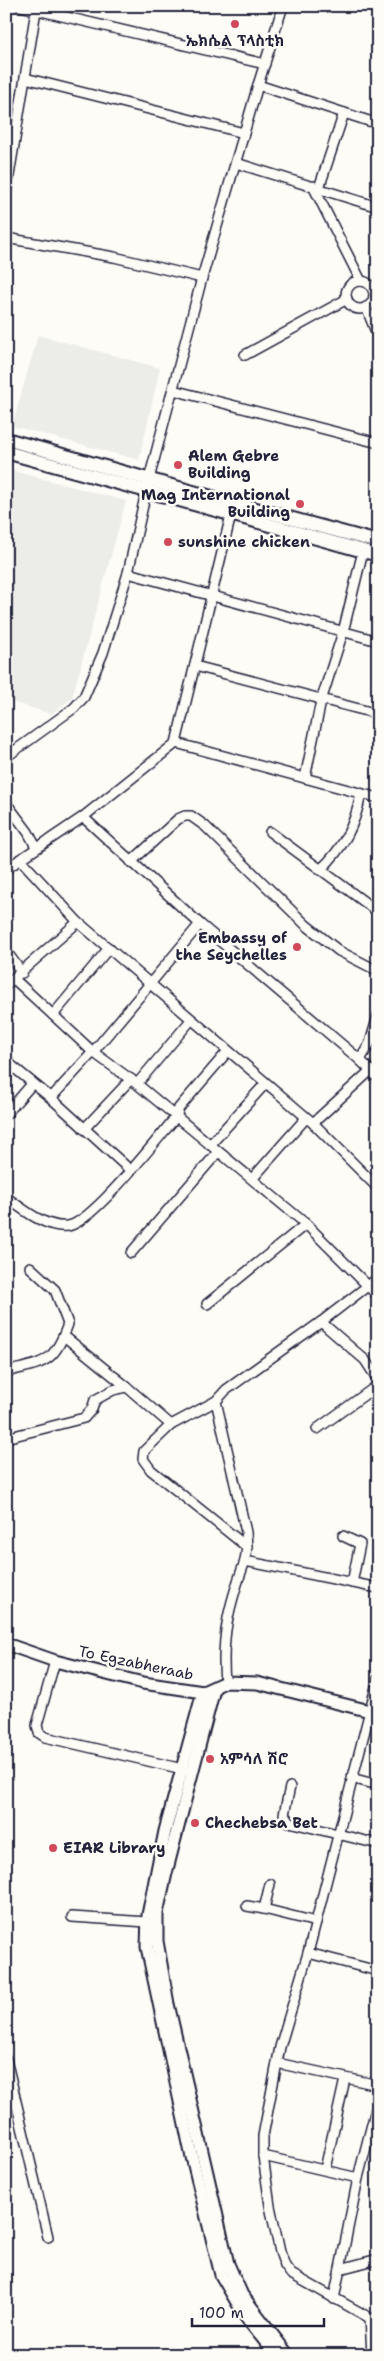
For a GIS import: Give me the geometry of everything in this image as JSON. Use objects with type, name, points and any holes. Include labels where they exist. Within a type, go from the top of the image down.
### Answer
[{"type":"main road","points":[[6,439],[231,515],[378,555]]},
{"type":"main road","points":[[6,452],[378,542]]},
{"type":"main road","name":"To Egzabheraab","points":[[6,1644],[55,1661],[143,1683],[208,1690]]},
{"type":"main road","points":[[276,2355],[245,2316],[221,2275],[213,2250],[161,1970],[156,1928],[157,1913],[187,1770],[208,1690],[225,1682],[257,1683],[373,1712]]},
{"type":"main road","points":[[187,1770],[165,1831],[147,1922],[147,1947],[228,2264],[242,2295],[288,2355]]},
{"type":"street","points":[[20,6],[265,64]]},
{"type":"street","points":[[6,757],[54,724],[84,697],[103,653],[128,573],[148,486],[202,278],[283,6]]},
{"type":"street","points":[[6,194],[36,10]]},
{"type":"street","points":[[25,78],[244,133]]},
{"type":"street","points":[[258,85],[378,124]]},
{"type":"street","points":[[344,113],[316,187],[361,281],[370,286],[376,298],[366,307],[355,308],[347,299],[348,289],[361,281]]},
{"type":"street","points":[[236,163],[378,207]]},
{"type":"street","points":[[6,238],[114,257],[202,278]]},
{"type":"street","points":[[246,355],[347,299]]},
{"type":"street","points":[[366,307],[378,337]]},
{"type":"street","points":[[173,390],[378,443]]},
{"type":"street","points":[[6,869],[36,847],[84,817],[176,743],[231,515]]},
{"type":"street","points":[[305,778],[321,701],[344,632],[363,551]]},
{"type":"street","points":[[128,573],[378,641]]},
{"type":"street","points":[[195,666],[321,701],[378,714]]},
{"type":"street","points":[[176,743],[378,798]]},
{"type":"street","points":[[320,870],[337,855],[357,814],[361,794]]},
{"type":"street","points":[[6,803],[28,832],[36,847]]},
{"type":"street","points":[[131,862],[178,819],[191,816],[218,839],[306,925],[339,951],[378,971]]},
{"type":"street","points":[[84,817],[200,924],[360,1060],[378,1078]]},
{"type":"street","points":[[270,832],[378,912]]},
{"type":"street","points":[[20,859],[78,922],[148,984],[310,1120],[377,1185]]},
{"type":"street","points":[[78,922],[10,982],[53,1015],[93,1052],[134,1081],[210,1146],[253,1178],[306,1224],[378,1296]]},
{"type":"street","points":[[51,1098],[93,1052],[200,924]]},
{"type":"street","points":[[53,1015],[109,948]]},
{"type":"street","points":[[6,951],[22,973]]},
{"type":"street","points":[[360,1060],[370,1043],[378,1016]]},
{"type":"street","points":[[84,1129],[134,1081],[191,1020]]},
{"type":"street","points":[[6,1197],[40,1219],[56,1225],[69,1226],[81,1221],[130,1170],[176,1117],[179,1108],[228,1051]]},
{"type":"street","points":[[6,1062],[51,1098],[130,1170]]},
{"type":"street","points":[[253,1178],[310,1120],[370,1071]]},
{"type":"street","points":[[6,1114],[32,1084]]},
{"type":"street","points":[[210,1146],[266,1084]]},
{"type":"street","points":[[131,1253],[218,1152]]},
{"type":"street","points":[[207,1304],[306,1224]]},
{"type":"street","points":[[6,1372],[38,1364],[56,1353],[68,1324],[54,1290],[30,1267]]},
{"type":"street","points":[[247,1547],[152,1470],[144,1460],[144,1451],[171,1425],[216,1400],[226,1390],[322,1322],[378,1278]]},
{"type":"street","points":[[322,1322],[365,1360],[378,1380]]},
{"type":"street","points":[[64,1336],[171,1425]]},
{"type":"street","points":[[317,1429],[378,1385]]},
{"type":"street","points":[[6,1438],[84,1418],[92,1409],[95,1400],[113,1390],[127,1387]]},
{"type":"street","points":[[216,1400],[246,1532],[247,1547],[245,1561],[226,1621],[222,1653],[225,1682]]},
{"type":"street","points":[[343,1536],[360,1544],[352,1583]]},
{"type":"street","points":[[245,1561],[378,1588]]},
{"type":"street","points":[[55,1661],[37,1725],[39,1733],[45,1737],[187,1770]]},
{"type":"street","points":[[372,2355],[374,2320],[291,2274],[285,2266],[270,2206],[263,2156],[263,2136],[277,2063],[291,2006],[308,1953],[351,1778],[373,1712],[378,1679]]},
{"type":"street","points":[[351,1778],[378,1785]]},
{"type":"street","points":[[290,1787],[285,1818],[289,1822],[378,1844]]},
{"type":"street","points":[[264,1909],[270,1884]]},
{"type":"street","points":[[247,1906],[316,1922]]},
{"type":"street","points":[[72,1917],[147,1922]]},
{"type":"street","points":[[308,1953],[378,1972]]},
{"type":"street","points":[[6,2059],[10,2088],[48,2237]]},
{"type":"street","points":[[277,2063],[345,2079],[378,2084]]},
{"type":"street","points":[[325,2169],[345,2079]]},
{"type":"street","points":[[334,2299],[358,2178],[375,2126],[378,2101]]},
{"type":"street","points":[[263,2156],[358,2178]]},
{"type":"street","points":[[340,2269],[378,2260]]},
{"type":"shaded area","points":[[38,335],[160,368],[139,460],[12,426]]},
{"type":"shaded area","points":[[6,469],[126,501],[72,698],[51,714],[6,700]]},
{"type":"place","name":"ኤክሴል ፕላስቲክ","points":[[235,24]]},
{"type":"place","name":"Alem Gebre Building","points":[[178,465]]},
{"type":"place","name":"Mag International Building","points":[[300,504]]},
{"type":"place","name":"sunshine chicken","points":[[168,542]]},
{"type":"place","name":"Embassy of the Seychelles","points":[[297,947]]},
{"type":"place","name":"አምሳለ ሽሮ","points":[[210,1759]]},
{"type":"place","name":"Chechebsa Bet","points":[[195,1823]]},
{"type":"place","name":"EIAR Library","points":[[53,1848]]}]
